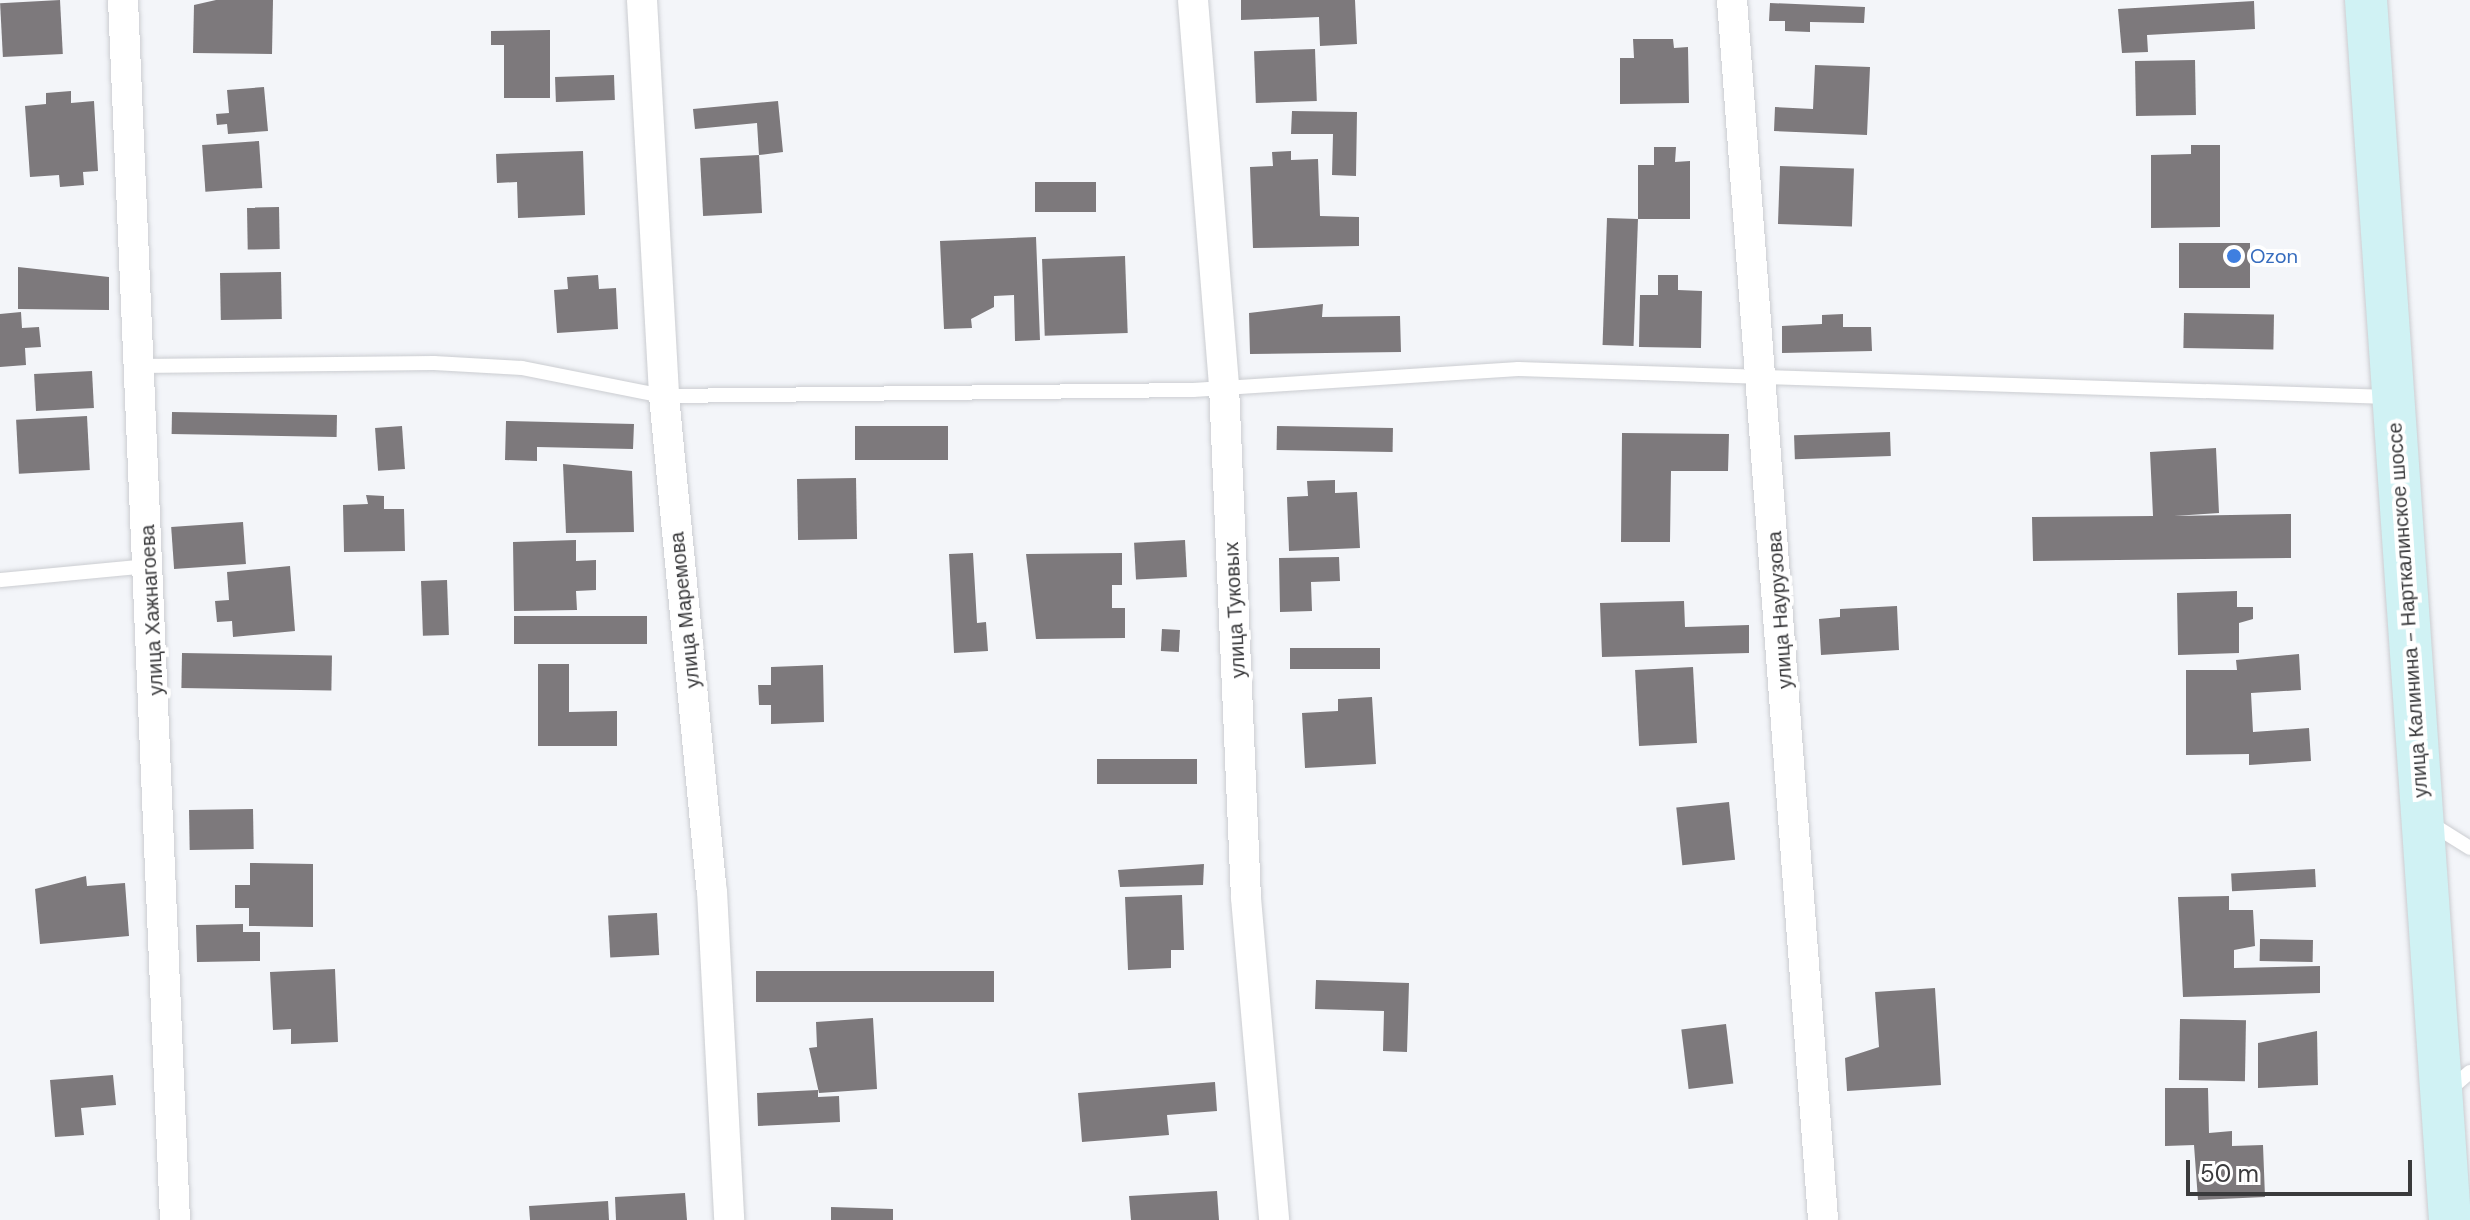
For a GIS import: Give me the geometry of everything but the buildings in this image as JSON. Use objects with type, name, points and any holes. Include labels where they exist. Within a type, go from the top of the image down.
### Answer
[{"type":"main road","name":"улица Калинина - Нарткалинское шоссе","points":[[2366,0],[2421,817],[2456,1084],[2450,1220]]},
{"type":"street","name":"улица Хажнагоева","points":[[123,0],[150,566],[159,975],[175,1220]]},
{"type":"street","name":"улица Маремова","points":[[642,0],[664,396],[712,891],[729,1220]]},
{"type":"street","name":"улица Туковых","points":[[1193,0],[1224,386],[1246,898],[1274,1220]]},
{"type":"street","name":"улица Наурузова","points":[[1732,0],[1764,373],[1823,1220]]},
{"type":"lane","points":[[139,366],[434,363],[522,368],[664,396],[1224,386],[1518,369],[1764,373],[2394,397]]},
{"type":"lane","points":[[0,580],[150,566]]},
{"type":"lane","points":[[2421,817],[2470,848]]},
{"type":"place","name":"Ozon","points":[[2234,256]]}]
